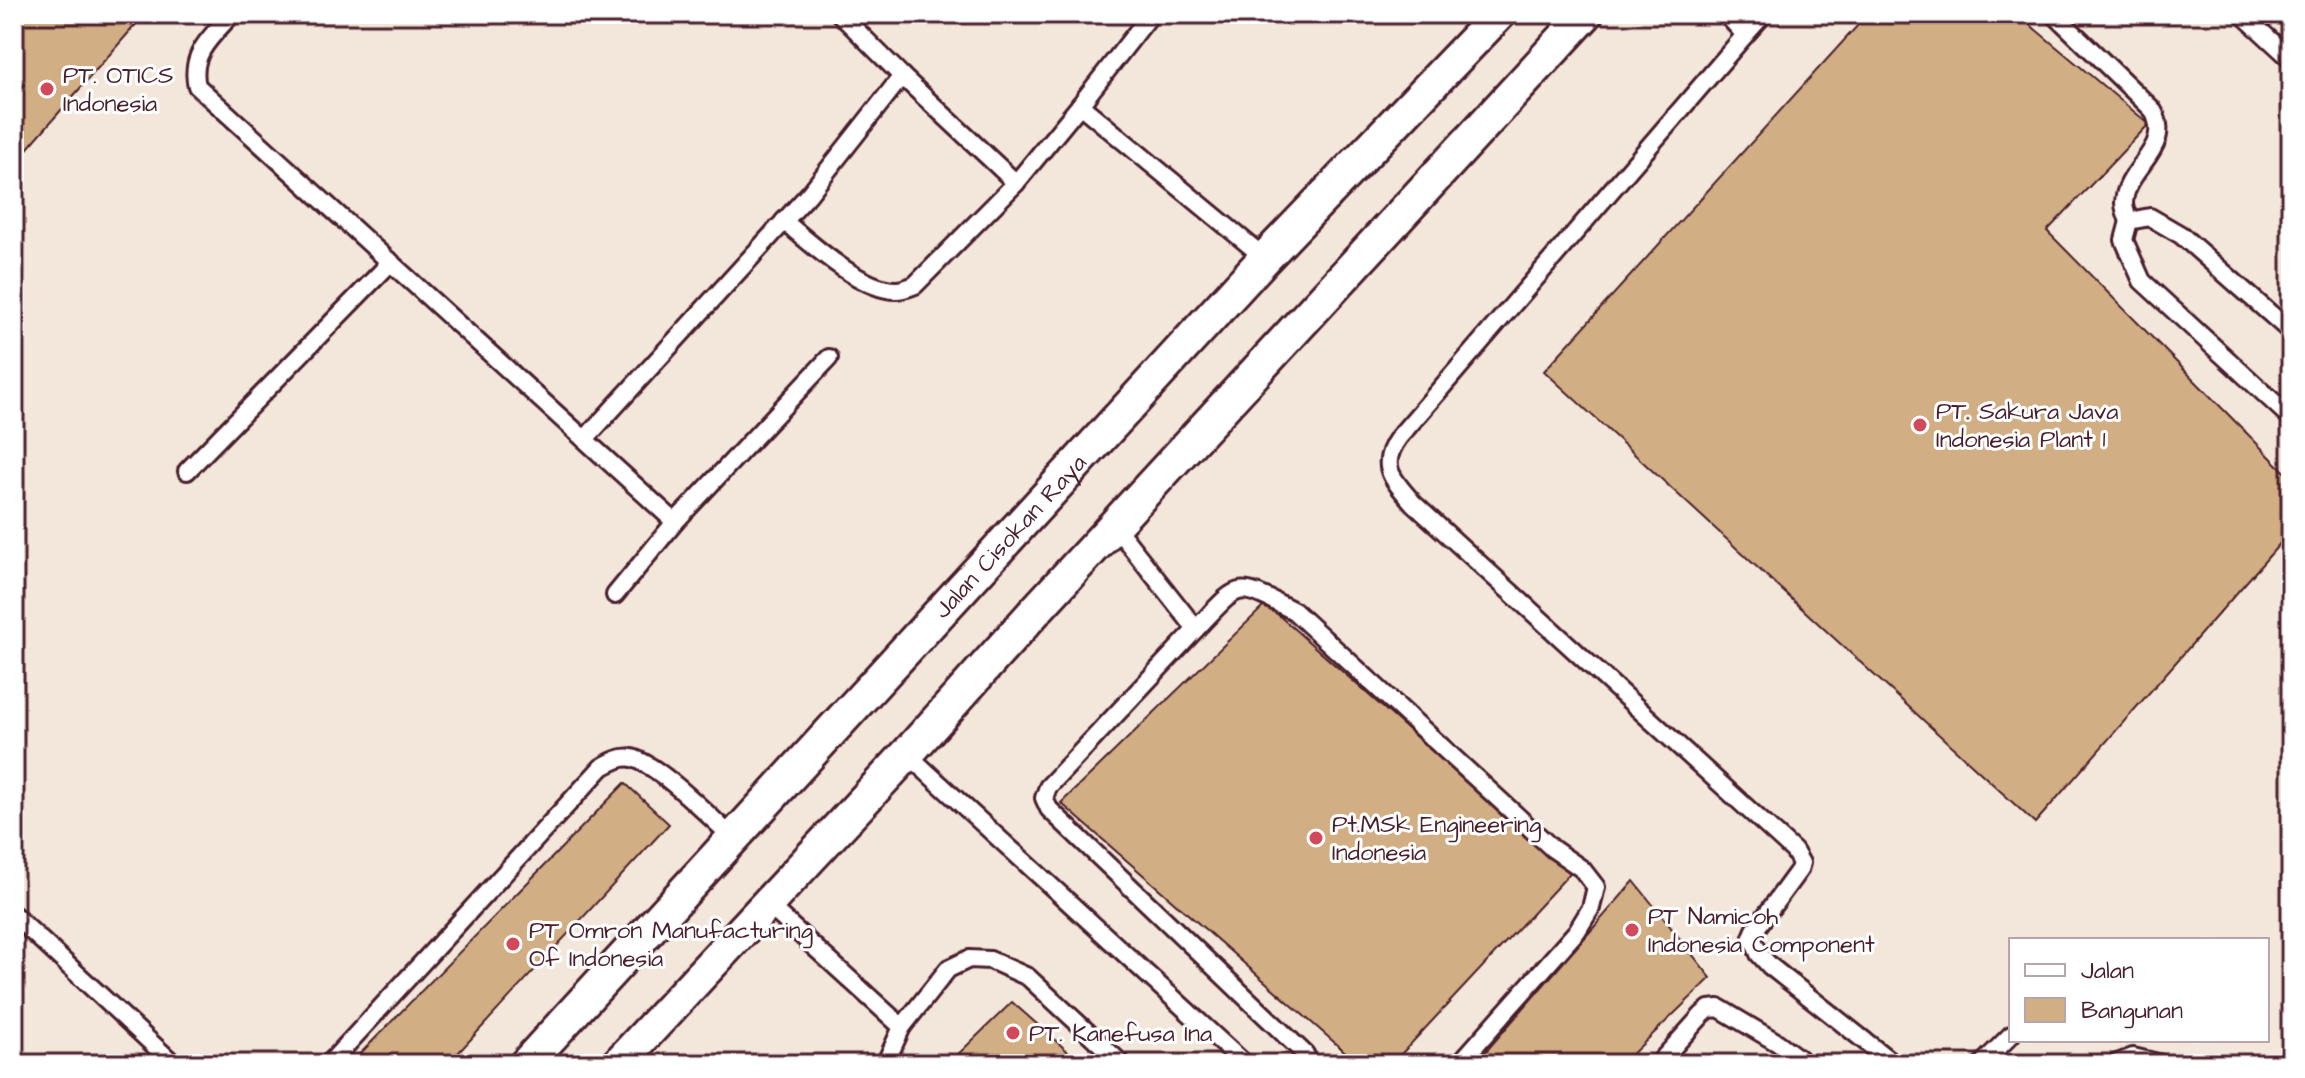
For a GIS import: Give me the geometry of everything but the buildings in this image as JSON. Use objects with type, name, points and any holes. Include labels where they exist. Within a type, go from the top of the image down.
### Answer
[{"type":"street","name":"Jalan Cisokan Raya","points":[[526,1064],[1265,258],[1499,14]]},
{"type":"street","points":[[618,1064],[1586,14]]},
{"type":"lane","points":[[232,14],[195,59],[193,72],[197,86],[675,522]]},
{"type":"lane","points":[[840,14],[1016,183]]},
{"type":"lane","points":[[784,221],[839,266],[874,284],[896,290],[915,285],[1016,183],[1151,14]]},
{"type":"lane","points":[[1726,14],[1745,35]]},
{"type":"lane","points":[[1764,14],[1399,437],[1388,457],[1389,468],[1391,476],[1413,503],[1794,851],[1801,863],[1799,870],[1752,937],[1759,954],[1894,1064]]},
{"type":"lane","points":[[2054,14],[2152,109],[2160,121],[2155,144],[2126,194],[2123,205],[2129,221],[2124,240],[2142,281],[2291,418]]},
{"type":"lane","points":[[2242,14],[2291,59]]},
{"type":"lane","points":[[585,439],[809,194],[902,76]]},
{"type":"lane","points":[[1080,105],[1265,258]]},
{"type":"lane","points":[[2129,221],[2150,217],[2181,235],[2291,332]]},
{"type":"lane","points":[[187,471],[391,262]]},
{"type":"lane","points":[[615,595],[675,522],[829,358]]},
{"type":"lane","points":[[1114,525],[1196,629]]},
{"type":"lane","points":[[1310,1064],[1305,1054],[1049,809],[1044,798],[1048,787],[1231,592],[1245,589],[1294,611],[1553,849],[1582,869],[1596,887],[1591,908],[1577,931],[1459,1064]]},
{"type":"lane","points":[[907,754],[1245,1064]]},
{"type":"lane","points":[[329,1064],[602,767],[616,759],[632,758],[659,773],[733,838]]},
{"type":"lane","points":[[766,903],[902,1027]]},
{"type":"lane","points":[[14,915],[174,1064]]},
{"type":"lane","points":[[885,1064],[902,1027],[948,969],[969,959],[990,960],[1028,977],[1122,1064]]},
{"type":"lane","points":[[1658,1064],[1702,1015],[1709,1009],[1719,1008],[1778,1043],[1806,1064]]},
{"type":"lane","points":[[1982,1064],[2009,1037]]},
{"type":"lane","points":[[2115,1064],[2133,1057],[2162,1064]]},
{"type":"shaded area","points":[[14,14],[2291,14],[2291,1064],[14,1064]]},
{"type":"place","name":"PT. OTICS Indonesia","points":[[47,89]]},
{"type":"place","name":"PT. Sakura Java Indonesia Plant 1","points":[[1920,425]]},
{"type":"place","name":"Pt.MSk Engineering Indonesia","points":[[1316,838]]},
{"type":"place","name":"PT Namicoh Indonesia Component","points":[[1632,930]]},
{"type":"place","name":"PT Omron Manufacturing Of Indonesia","points":[[513,944]]},
{"type":"place","name":"PT. Kanefusa Ina","points":[[1013,1033]]}]
